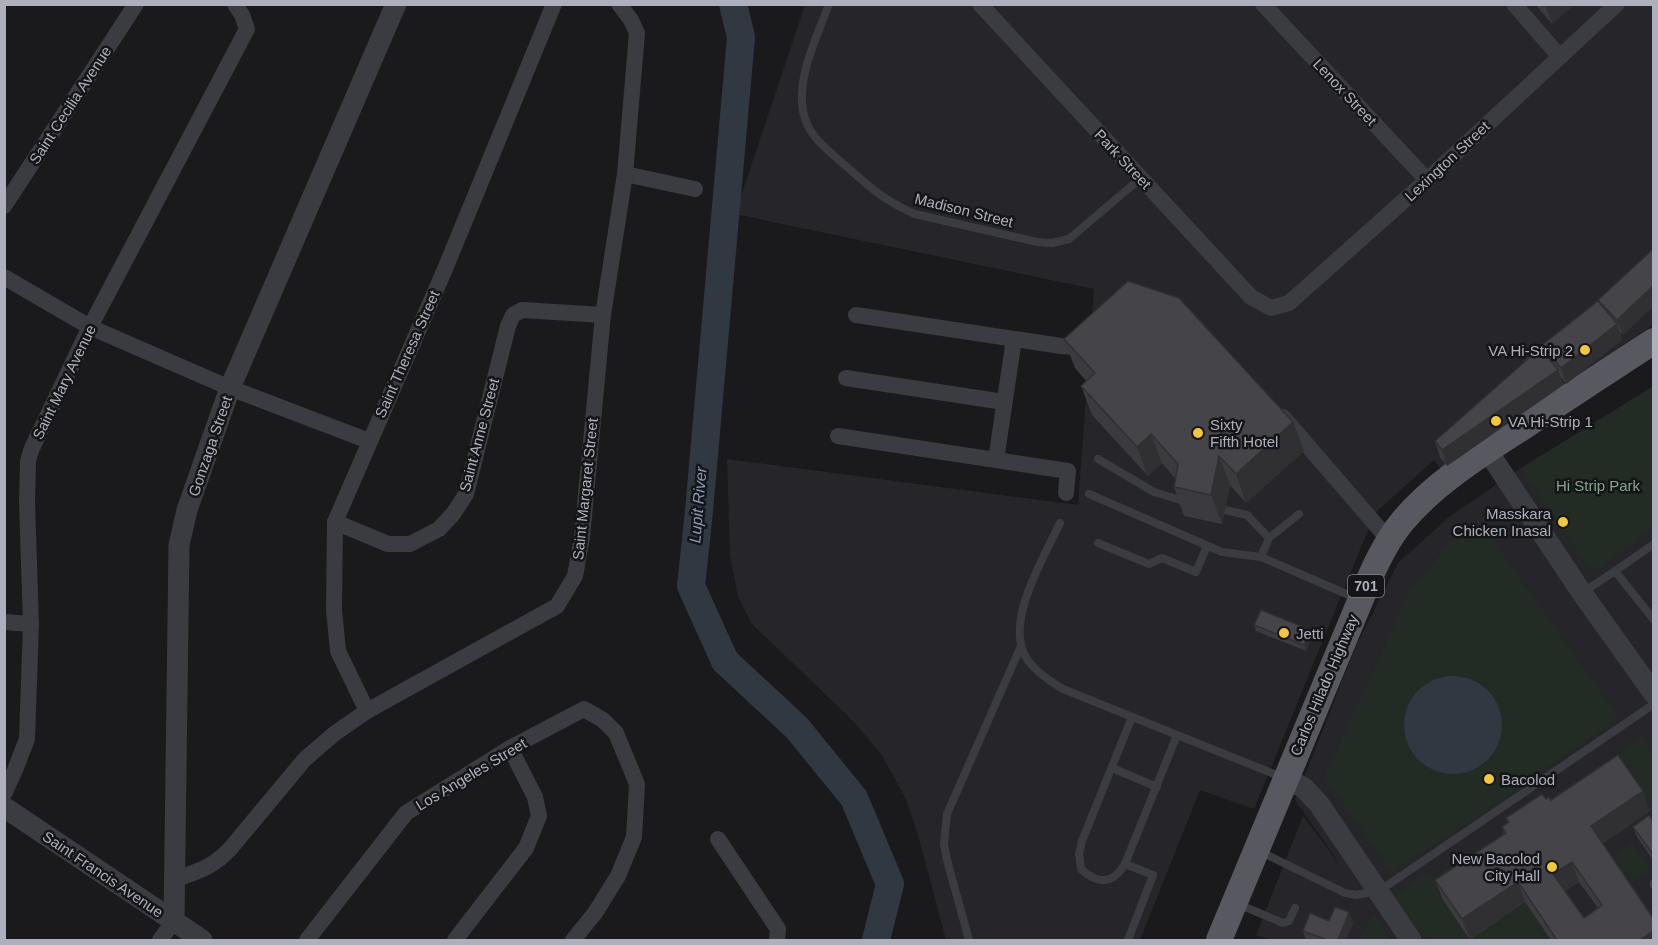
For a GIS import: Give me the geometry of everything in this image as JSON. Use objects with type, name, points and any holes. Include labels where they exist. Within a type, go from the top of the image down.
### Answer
[{"type":"main road","name":"Carlos Hilado Highway","points":[[1219,940],[1360,600],[1378,559],[1401,523],[1415,507],[1487,450],[1651,347]]},
{"type":"street","name":"Saint Cecilia Avenue","points":[[4,206],[136,4]]},
{"type":"street","name":"Saint Mary Avenue","points":[[4,794],[27,739],[31,624],[28,461],[32,448],[90,327],[247,29],[235,4]]},
{"type":"street","name":"Gonzaga Street","points":[[174,921],[179,544],[187,510],[230,388],[396,4]]},
{"type":"street","name":"Saint Theresa Street","points":[[367,711],[338,651],[334,610],[335,522],[449,258],[554,4]]},
{"type":"street","name":"Saint Margaret Street","points":[[174,880],[204,870],[218,862],[305,759],[334,734],[367,711],[557,606],[575,576],[582,537],[603,315],[625,174],[637,33],[619,4]]},
{"type":"street","name":"Park Street","points":[[980,4],[1251,297],[1271,308]]},
{"type":"street","name":"Lenox Street","points":[[1263,4],[1427,180]]},
{"type":"street","points":[[1514,4],[1560,57]]},
{"type":"street","name":"Lexington Street","points":[[1271,308],[1289,303],[1427,180],[1617,4]]},
{"type":"street","points":[[625,174],[695,189]]},
{"type":"street","points":[[4,278],[90,327],[230,388],[369,441]]},
{"type":"street","name":"Saint Anne Street","points":[[335,522],[388,544],[410,544],[439,529],[453,514],[466,494],[508,326],[513,315],[522,310],[603,315]]},
{"type":"street","points":[[856,315],[1072,347],[1084,344],[1094,337],[1100,328]]},
{"type":"street","points":[[996,460],[1014,339]]},
{"type":"street","points":[[846,378],[1004,402]]},
{"type":"street","points":[[1271,404],[1389,540]]},
{"type":"street","points":[[838,436],[1068,471],[1066,493]]},
{"type":"street","points":[[1487,450],[1582,593],[1653,694]]},
{"type":"street","points":[[4,622],[31,624]]},
{"type":"street","name":"Los Angeles Street","points":[[307,940],[406,813],[510,748],[584,709],[603,720],[616,733],[637,784],[634,837],[618,876],[595,913],[573,940]]},
{"type":"street","points":[[455,940],[526,848],[539,816],[535,797],[510,748]]},
{"type":"street","points":[[1286,778],[1304,788],[1319,804],[1412,940]]},
{"type":"street","name":"Saint Francis Avenue","points":[[4,807],[202,940]]},
{"type":"street","points":[[718,839],[778,929],[777,940]]},
{"type":"street","points":[[160,940],[174,921]]},
{"type":"lane","name":"Madison Street","points":[[829,4],[802,85],[801,104],[807,125],[820,142],[878,195],[897,206],[915,214],[1037,242],[1052,243],[1069,239],[1141,178]]},
{"type":"lane","points":[[1098,459],[1154,492],[1187,502]]},
{"type":"lane","points":[[1089,494],[1222,552],[1261,557],[1360,600]]},
{"type":"lane","points":[[1225,510],[1247,515],[1269,538]]},
{"type":"lane","points":[[1261,557],[1269,538],[1299,514]]},
{"type":"lane","points":[[1060,523],[1025,600],[1019,631],[1020,646],[1028,660],[1042,675],[1063,689],[1286,778]]},
{"type":"lane","points":[[1098,543],[1149,564],[1162,558],[1196,572],[1207,546]]},
{"type":"lane","points":[[1582,593],[1653,544]]},
{"type":"lane","points":[[1615,572],[1653,620]]},
{"type":"lane","points":[[969,940],[944,844],[947,814],[1020,646]]},
{"type":"lane","points":[[1256,850],[1307,879],[1346,893],[1356,896],[1379,891],[1653,704]]},
{"type":"lane","points":[[1132,717],[1082,841],[1079,854],[1080,869],[1089,876],[1101,880],[1111,879],[1119,874],[1177,735]]},
{"type":"lane","points":[[1112,768],[1156,787]]},
{"type":"lane","points":[[1125,864],[1153,875],[1128,940]]},
{"type":"lane","points":[[1234,903],[1283,923],[1289,921],[1295,908]]},
{"type":"shaded area","points":[[805,5],[1653,5],[1653,325],[1443,471],[1434,460],[1375,513],[1254,809],[1200,790],[1140,940],[946,940],[906,799],[881,754],[853,721],[752,624],[738,597],[730,556],[727,459],[1078,505],[1094,289],[735,214]]},
{"type":"shaded area","points":[[1653,386],[1653,940],[1392,940],[1374,915],[1358,940],[1271,940],[1256,935],[1303,816],[1344,870],[1295,800],[1356,646],[1398,563],[1449,517],[1521,468]]},
{"type":"shaded area","points":[[1453,676],[1463,677],[1480,684],[1494,698],[1501,715],[1501,735],[1494,752],[1480,766],[1463,773],[1453,774],[1443,773],[1426,766],[1412,752],[1405,735],[1404,725],[1405,715],[1412,698],[1426,684],[1443,677]]},
{"type":"green space","name":"Hi Strip Park","points":[[1651,388],[1654,391],[1653,529],[1591,572],[1521,468]]},
{"type":"green space","points":[[1480,522],[1619,718],[1474,819],[1392,872],[1324,777],[1409,593],[1451,541]]},
{"type":"green space","points":[[1643,737],[1653,752],[1653,816],[1625,775],[1558,820],[1562,790]]},
{"type":"green space","points":[[1632,843],[1651,869],[1632,882],[1613,856]]},
{"type":"green space","points":[[1480,846],[1513,853],[1525,902],[1551,940],[1426,940],[1418,929],[1411,933],[1390,901],[1427,871],[1433,878]]},
{"type":"green space","points":[[1374,914],[1392,940],[1358,940]]},
{"type":"building","points":[[1653,249],[1653,286],[1617,320],[1598,300]]},
{"type":"building","name":"Sixty Fifth Hotel","points":[[1128,281],[1179,298],[1293,422],[1236,474],[1219,456],[1211,495],[1174,487],[1178,464],[1151,434],[1137,447],[1081,386],[1095,373],[1064,339]]},
{"type":"building","points":[[1598,301],[1617,324],[1561,368],[1542,345]]},
{"type":"building","points":[[1540,348],[1558,370],[1442,450],[1435,441]]},
{"type":"building","name":"Jetti","points":[[1261,610],[1311,630],[1304,645],[1254,625]]},
{"type":"building","name":"New Bacolod City Hall","points":[[1618,755],[1643,791],[1591,826],[1653,918],[1653,931],[1640,940],[1557,940],[1518,882],[1462,919],[1435,880],[1506,833],[1502,827],[1509,822],[1506,818],[1542,794],[1546,799],[1549,797],[1551,800]],"holes":[[[1572,862],[1602,905],[1584,918],[1553,874]]]},
{"type":"building","points":[[1649,815],[1653,821],[1653,854],[1633,827]]},
{"type":"building","points":[[1335,907],[1349,912],[1338,940],[1327,940],[1303,931],[1310,913],[1329,921]]},
{"type":"waterway","name":"Lupit River","points":[[733,4],[741,37],[691,586],[725,661],[797,728],[854,798],[890,884],[876,940]]},
{"type":"place","name":"VA Hi-Strip 2","points":[[1585,350]]},
{"type":"place","name":"VA Hi-Strip 1","points":[[1496,421]]},
{"type":"place","name":"Sixty Fifth Hotel","points":[[1198,433]]},
{"type":"place","name":"Masskara Chicken Inasal","points":[[1563,522]]},
{"type":"place","name":"Jetti","points":[[1284,633]]},
{"type":"place","name":"Bacolod","points":[[1489,779]]},
{"type":"place","name":"New Bacolod City Hall","points":[[1552,867]]}]
